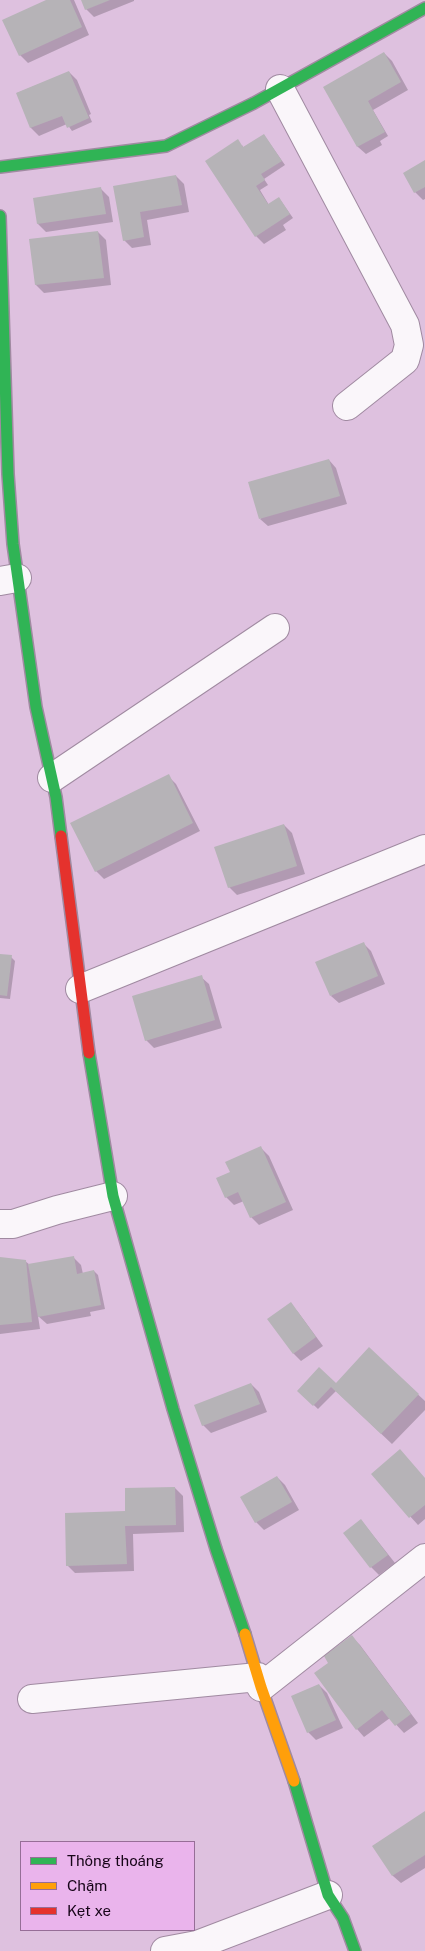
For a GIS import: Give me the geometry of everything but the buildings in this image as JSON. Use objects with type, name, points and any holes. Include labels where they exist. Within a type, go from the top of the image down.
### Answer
[{"type":"street","points":[[0,167],[166,146],[280,88],[425,8]]},
{"type":"street","points":[[280,88],[405,325],[409,345],[405,360],[346,406]]},
{"type":"street","points":[[0,216],[8,474],[9,580],[52,778],[66,869],[93,1084],[113,1196],[173,1408],[259,1682],[303,1807],[328,1895],[343,1918],[354,1951]]},
{"type":"street","points":[[52,778],[275,628]]},
{"type":"street","points":[[80,989],[425,849]]},
{"type":"street","points":[[0,1224],[14,1224],[57,1210],[113,1196]]},
{"type":"street","points":[[32,1699],[259,1682],[425,1558]]},
{"type":"street","points":[[165,1951],[198,1945],[328,1895]]},
{"type":"traffic: fast","points":[[0,167],[166,146],[254,103],[425,8]]},
{"type":"traffic: fast","points":[[0,216],[8,474],[13,544],[36,707],[56,797],[61,836]]},
{"type":"traffic: fast","points":[[89,1053],[113,1196],[173,1409],[216,1549],[245,1634]]},
{"type":"traffic: fast","points":[[294,1781],[328,1895],[343,1918],[355,1951]]},
{"type":"traffic: slow","points":[[245,1634],[261,1687],[294,1781]]},
{"type":"traffic: jam","points":[[61,836],[89,1053]]}]
